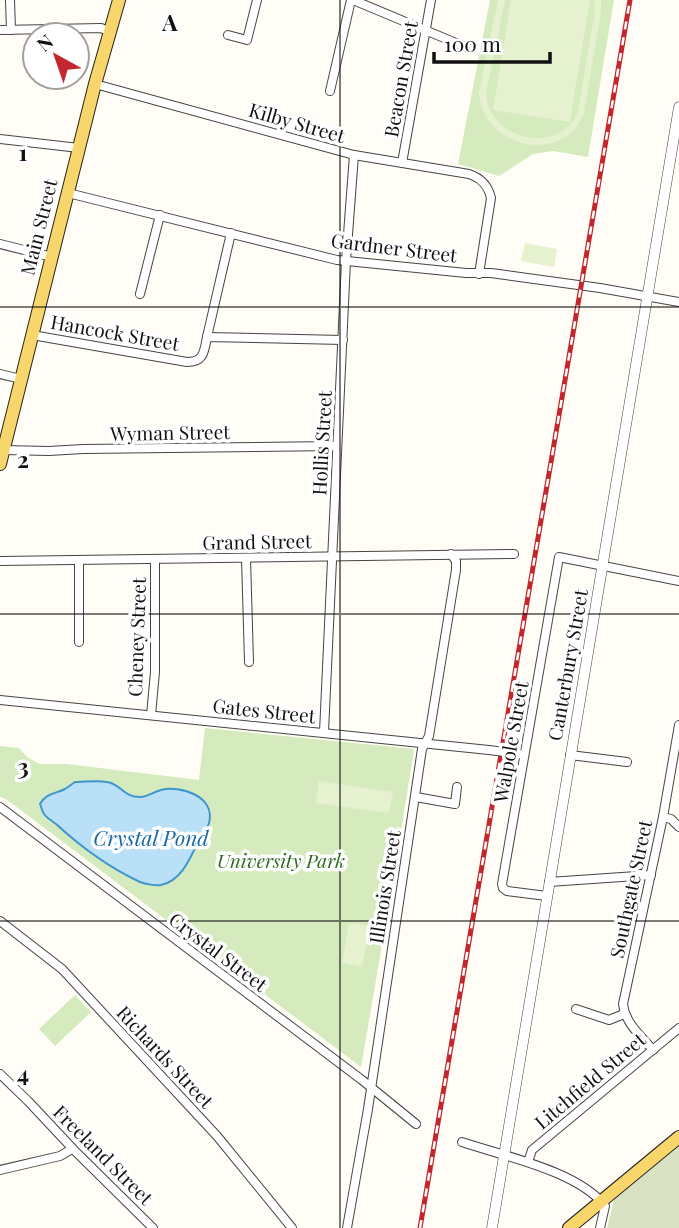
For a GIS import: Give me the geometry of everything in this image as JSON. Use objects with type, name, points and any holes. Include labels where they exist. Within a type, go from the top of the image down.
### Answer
[{"type":"main road","name":"Main Street","points":[[0,464],[118,0]]},
{"type":"main road","points":[[569,1228],[679,1137]]},
{"type":"street","points":[[10,0],[11,30]]},
{"type":"street","points":[[228,35],[247,40],[257,0]]},
{"type":"street","points":[[330,91],[352,0],[376,5],[468,48]]},
{"type":"street","name":"Beacon Street","points":[[402,163],[431,0]]},
{"type":"street","points":[[0,30],[101,28],[111,32]]},
{"type":"street","name":"Kilby Street","points":[[95,84],[354,155],[477,177],[489,189],[491,198],[479,274]]},
{"type":"street","name":"Canterbury Street","points":[[492,1228],[679,107]]},
{"type":"street","points":[[0,139],[79,148]]},
{"type":"street","name":"Hollis Street","points":[[324,732],[346,261],[354,155]]},
{"type":"street","name":"Gardner Street","points":[[68,193],[346,261],[491,273],[679,302]]},
{"type":"street","points":[[140,294],[160,215]]},
{"type":"street","points":[[207,337],[231,233]]},
{"type":"street","points":[[0,244],[52,257]]},
{"type":"street","name":"Hancock Street","points":[[32,335],[196,362],[203,353],[207,337],[343,341]]},
{"type":"street","points":[[0,374],[22,379]]},
{"type":"street","name":"Wyman Street","points":[[3,450],[337,446]]},
{"type":"street","name":"Illinois Street","points":[[348,1228],[422,749],[429,736],[453,601],[456,561],[451,554]]},
{"type":"street","name":"Grand Street","points":[[0,561],[514,554]]},
{"type":"street","points":[[246,558],[249,662]]},
{"type":"street","name":"Walpole Street","points":[[547,896],[507,891],[502,884],[522,754],[559,558],[603,565]]},
{"type":"street","name":"Cheney Street","points":[[151,715],[155,672],[155,559]]},
{"type":"street","points":[[79,560],[79,642]]},
{"type":"street","points":[[603,565],[679,581]]},
{"type":"street","name":"Gates Street","points":[[0,700],[522,754]]},
{"type":"street","name":"Southgate Street","points":[[624,1014],[623,1004],[663,817],[679,724]]},
{"type":"street","points":[[570,755],[627,762]]},
{"type":"street","points":[[416,797],[455,804],[457,787]]},
{"type":"street","name":"Crystal Street","points":[[0,807],[416,1124]]},
{"type":"street","points":[[663,817],[671,819],[679,827]]},
{"type":"street","points":[[549,882],[651,875]]},
{"type":"street","name":"Richards Street","points":[[0,921],[62,969],[217,1136],[292,1228]]},
{"type":"street","points":[[576,1009],[609,1020],[624,1014],[653,1050]]},
{"type":"street","name":"Litchfield Street","points":[[528,1162],[532,1150],[679,1028]]},
{"type":"street","name":"Freeland Street","points":[[0,1074],[153,1228]]},
{"type":"street","points":[[462,1142],[528,1162],[579,1184],[593,1193],[605,1206],[600,1228]]},
{"type":"street","points":[[0,1170],[60,1156],[72,1149]]},
{"type":"green space","points":[[490,0],[614,0],[588,157],[553,151],[533,154],[499,176],[458,164]]},
{"type":"green space","points":[[498,0],[505,0],[486,94],[490,110],[499,123],[512,132],[526,137],[542,138],[557,134],[569,125],[578,111],[595,11],[594,0],[601,0],[584,113],[574,130],[560,140],[526,144],[494,127],[484,112],[479,93]]},
{"type":"green space","points":[[511,0],[590,0],[570,122],[493,110]]},
{"type":"green space","points":[[525,243],[557,249],[554,267],[521,261]]},
{"type":"green space","name":"University Park","points":[[205,728],[414,749],[361,1067],[0,797],[0,746],[19,748],[39,764],[67,764],[199,780]]},
{"type":"green space","points":[[319,781],[393,792],[389,813],[316,803]]},
{"type":"green space","points":[[349,923],[370,926],[362,967],[342,963]]},
{"type":"green space","points":[[75,995],[91,1012],[55,1046],[39,1029]]},
{"type":"green space","points":[[679,1146],[679,1228],[607,1228],[614,1200]]},
{"type":"water","name":"Crystal Pond","points":[[75,782],[107,782],[130,795],[140,797],[161,790],[186,791],[202,799],[210,814],[209,823],[179,875],[161,885],[142,883],[96,856],[44,814],[40,804],[42,800]]},
{"type":"railway","points":[[420,1228],[630,0]]}]
